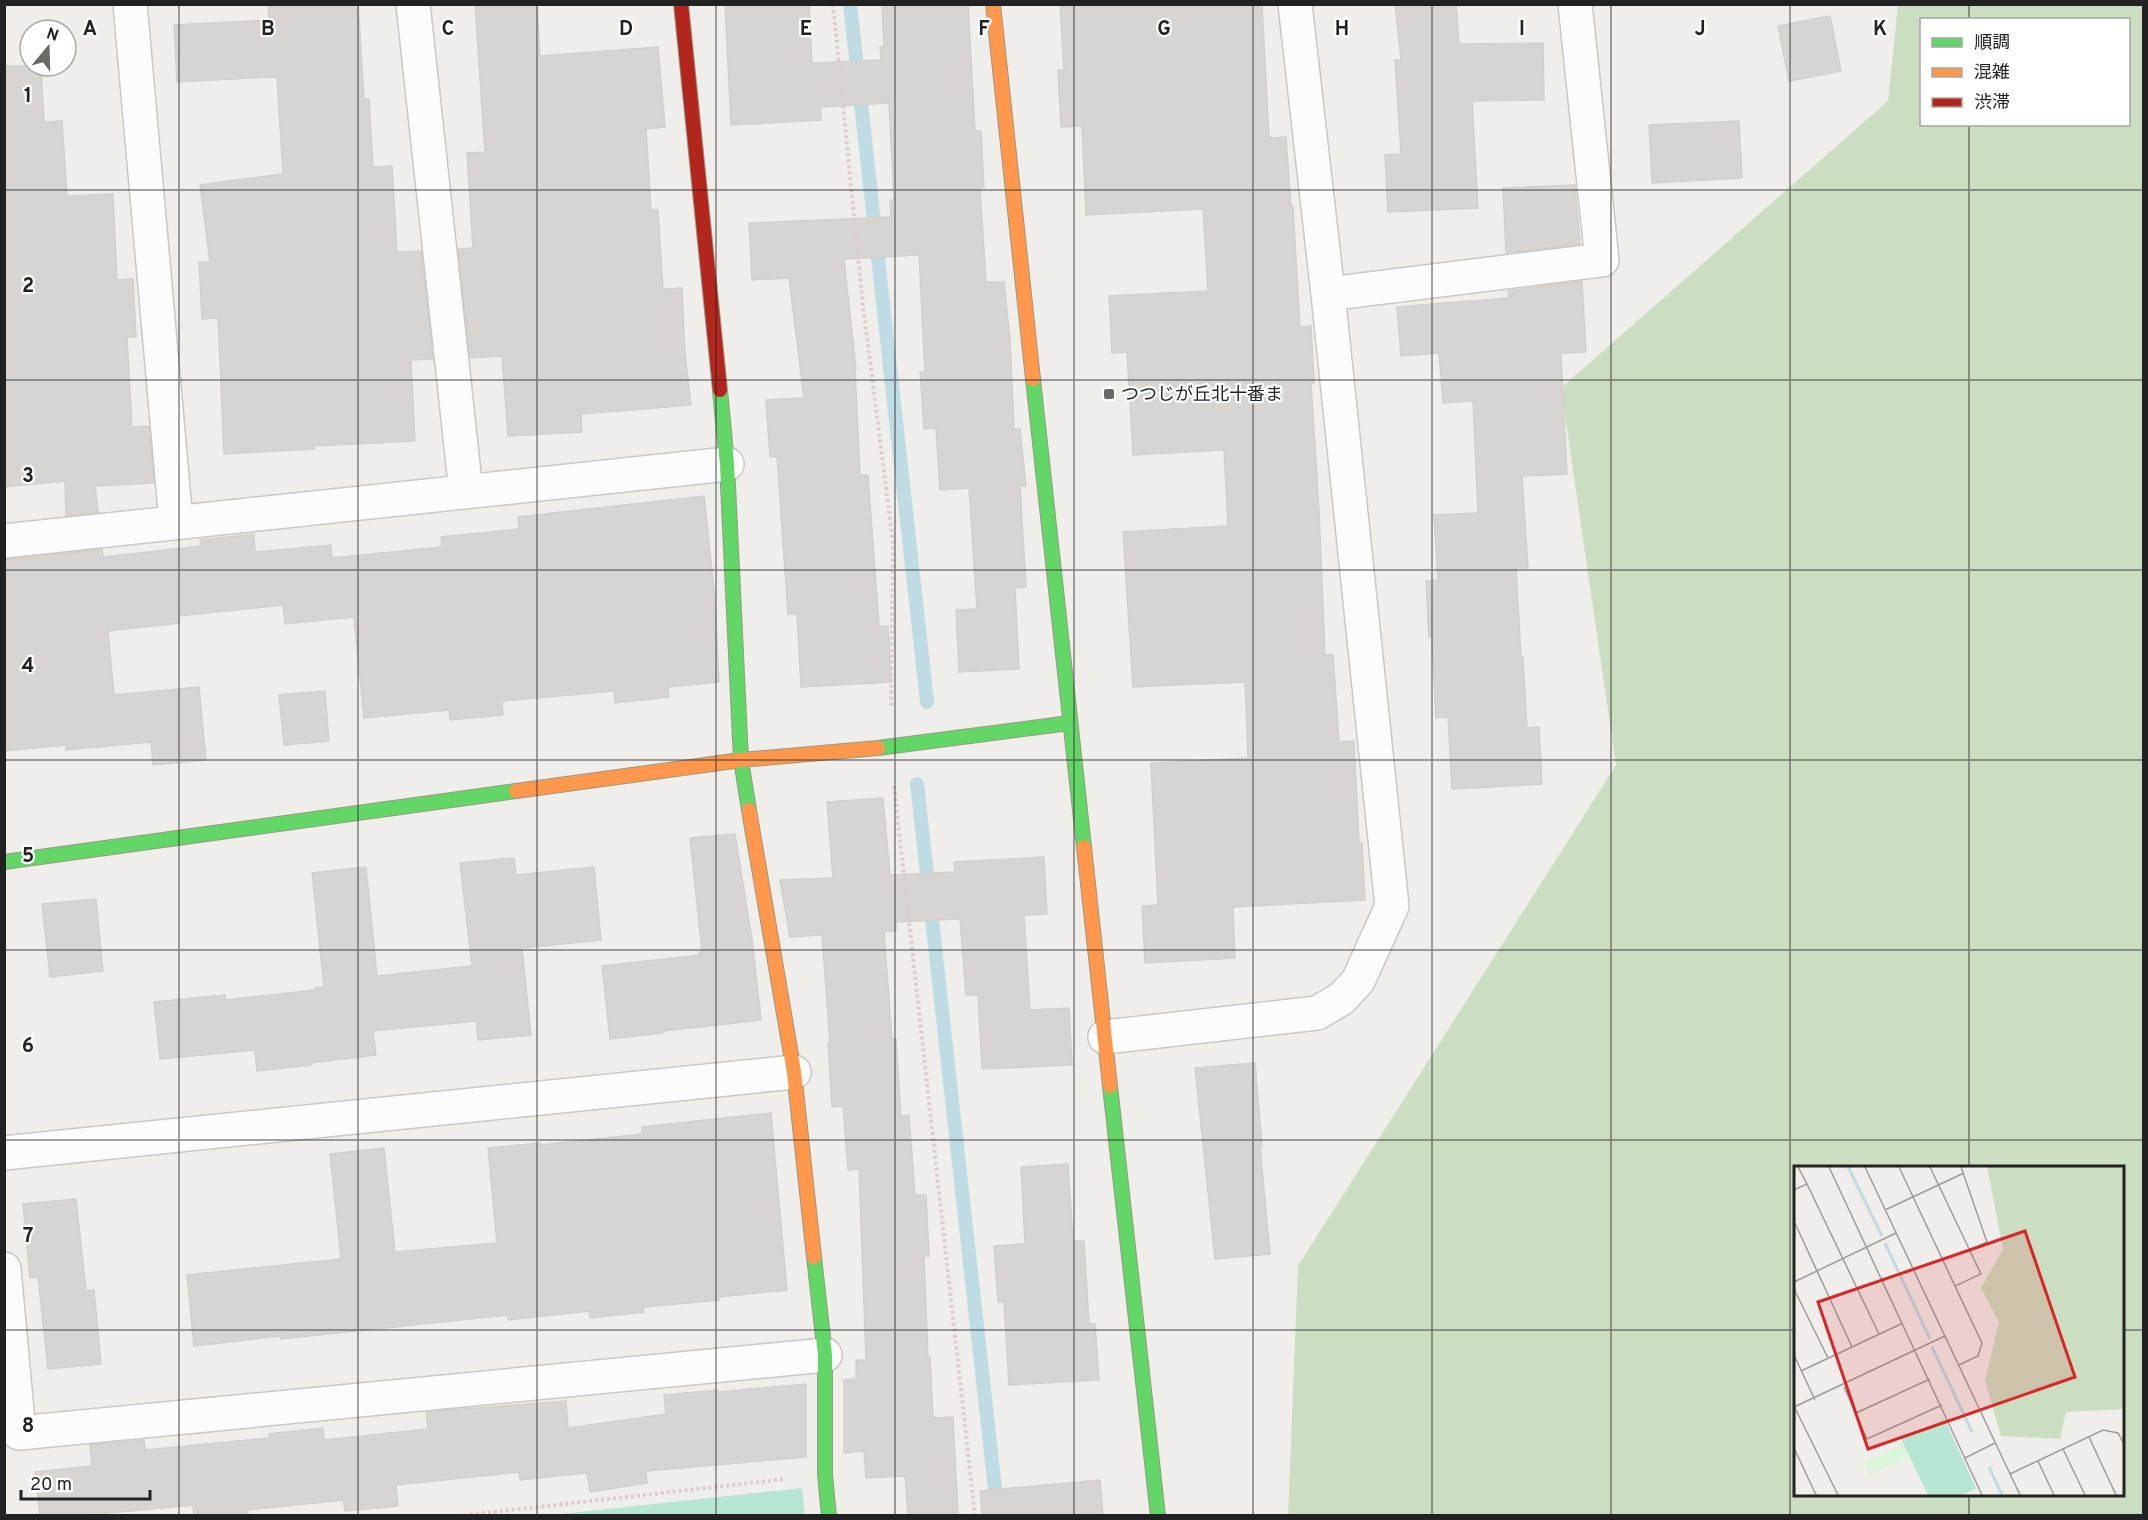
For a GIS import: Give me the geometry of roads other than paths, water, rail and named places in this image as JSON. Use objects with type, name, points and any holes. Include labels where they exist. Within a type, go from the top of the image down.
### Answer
[{"type":"street","points":[[129,4],[176,522]]},
{"type":"street","points":[[413,4],[466,492]]},
{"type":"street","points":[[681,4],[727,464],[741,760],[794,1072],[825,1355],[825,1475],[829,1515]]},
{"type":"street","points":[[993,4],[1158,1515]]},
{"type":"street","points":[[1105,1037],[1317,1013],[1341,999],[1358,981],[1392,906],[1328,294],[1295,4]]},
{"type":"street","points":[[1328,294],[1602,260],[1578,5]]},
{"type":"street","points":[[4,541],[727,464]]},
{"type":"street","points":[[4,862],[741,760],[890,747],[1070,723]]},
{"type":"street","points":[[4,1153],[794,1072]]},
{"type":"street","points":[[4,1269],[19,1432],[825,1355]]},
{"type":"waterway","points":[[850,4],[927,702]]},
{"type":"waterway","points":[[917,784],[998,1516]]},
{"type":"place","name":"つつじが丘北十番ま","points":[[1109,394]]}]
